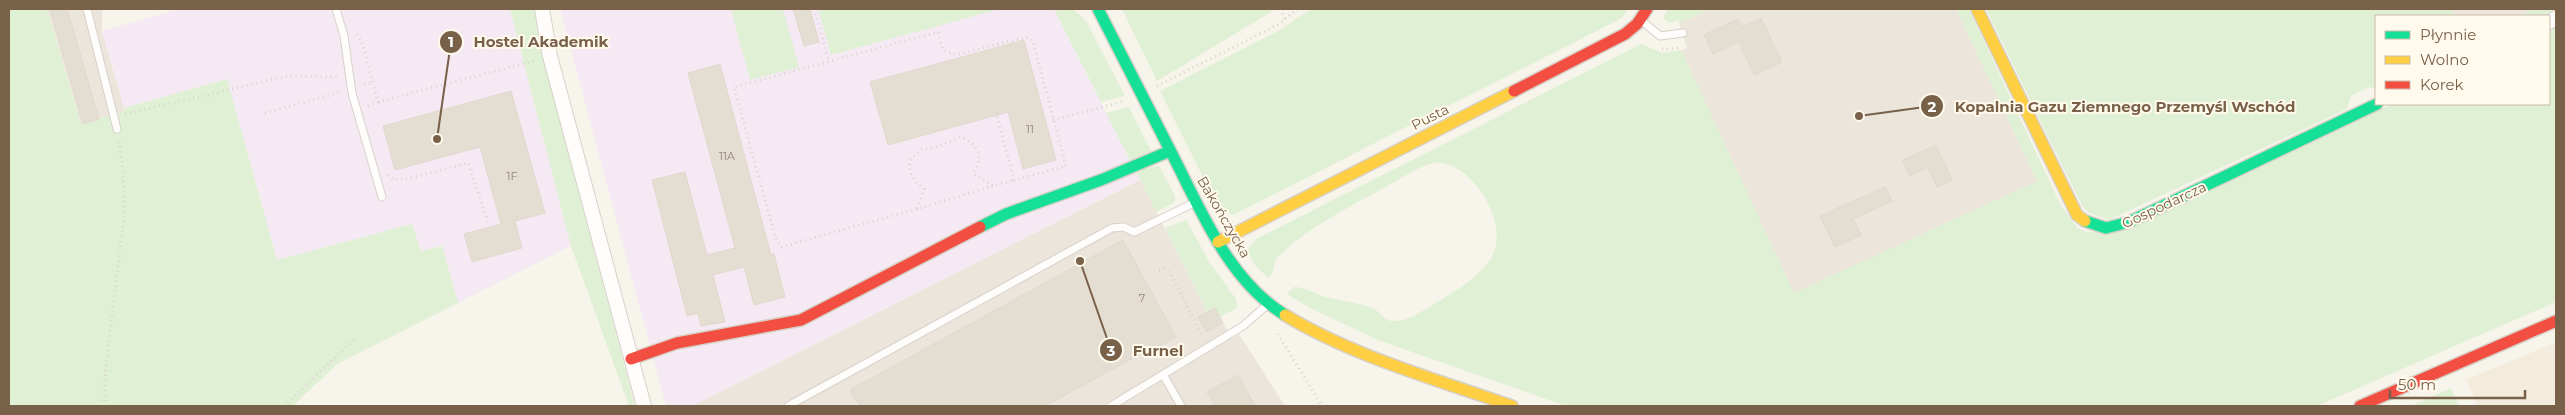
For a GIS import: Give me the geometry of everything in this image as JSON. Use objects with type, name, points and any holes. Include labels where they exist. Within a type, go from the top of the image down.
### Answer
[{"type":"street","points":[[542,9],[550,56],[644,406]]},
{"type":"street","name":"Bakończycka","points":[[1098,9],[1218,242],[1244,280],[1267,304],[1309,330],[1354,349],[1512,406]]},
{"type":"street","points":[[1642,21],[1647,9]]},
{"type":"street","name":"Gospodarcza","points":[[1977,9],[2077,215],[2089,224],[2102,229],[2115,228],[2138,218],[2375,105]]},
{"type":"street","name":"Pusta","points":[[1218,242],[1614,40],[1642,21]]},
{"type":"street","points":[[631,359],[677,343],[801,320],[1006,214],[1101,180],[1170,151]]},
{"type":"street","points":[[2360,406],[2556,321]]},
{"type":"lane","points":[[87,9],[117,129]]},
{"type":"lane","points":[[336,9],[344,36],[352,93],[382,197]]},
{"type":"lane","points":[[1642,21],[1660,36],[1683,34]]},
{"type":"lane","points":[[788,406],[1112,228],[1124,227],[1134,232],[1196,202]]},
{"type":"lane","points":[[1111,406],[1209,348],[1255,317],[1267,304]]},
{"type":"lane","points":[[1164,376],[1181,406]]},
{"type":"path","points":[[814,9],[829,62]]},
{"type":"path","points":[[1281,9],[1284,20]]},
{"type":"path","points":[[1141,94],[1284,20],[1297,9]]},
{"type":"path","points":[[938,32],[943,50],[956,55],[1023,38],[1030,38],[1033,42],[1066,166],[781,247],[775,236],[734,87],[829,62],[938,32]]},
{"type":"path","points":[[1656,48],[1667,50],[1684,47]]},
{"type":"path","points":[[370,115],[367,106],[378,102],[550,56]]},
{"type":"path","points":[[113,112],[129,114],[288,76],[350,77]]},
{"type":"path","points":[[373,83],[378,102]]},
{"type":"path","points":[[996,112],[1014,180]]},
{"type":"path","points":[[104,406],[106,364],[124,217],[123,172],[117,129]]},
{"type":"path","points":[[917,209],[924,189],[914,182],[911,174],[910,160],[922,148],[940,146],[954,138],[960,137],[976,145],[979,150],[979,162],[973,173],[993,186]]},
{"type":"path","points":[[385,170],[390,178],[398,180],[468,163],[488,222]]},
{"type":"path","points":[[1154,272],[1164,269],[1170,273],[1209,348]]},
{"type":"path","points":[[1255,317],[1281,337],[1322,406]]},
{"type":"path","points":[[284,406],[355,339]]},
{"type":"shaded area","points":[[47,9],[102,9],[102,31],[125,112],[81,124]]},
{"type":"shaded area","points":[[179,9],[510,9],[571,246],[458,303],[442,246],[421,252],[412,224],[277,260],[227,79],[124,108],[102,31]]},
{"type":"shaded area","points":[[560,9],[1054,9],[1140,180],[692,406],[666,406]]},
{"type":"shaded area","points":[[1711,9],[1956,9],[2037,181],[1794,294],[1681,50],[1687,48],[1679,23]]},
{"type":"shaded area","points":[[2451,9],[2534,9],[2520,15],[2454,15]]},
{"type":"shaded area","points":[[1140,180],[1207,312],[1215,308],[1232,339],[1239,334],[1285,406],[692,406]]},
{"type":"shaded area","points":[[2556,342],[2556,406],[2478,406],[2466,380]]},
{"type":"green space","points":[[9,9],[47,9],[81,124],[124,112],[124,108],[227,79],[277,260],[412,224],[421,251],[442,246],[458,303],[337,364],[293,406],[9,406]]},
{"type":"green space","points":[[510,9],[534,9],[540,45],[635,406],[629,406],[571,246]]},
{"type":"green space","points":[[731,9],[783,9],[799,67],[750,80]]},
{"type":"green space","points":[[818,9],[993,9],[993,11],[831,55]]},
{"type":"green space","points":[[1054,9],[1073,9],[1086,21],[1125,96],[1101,102]]},
{"type":"green space","points":[[1122,9],[1276,9],[1157,81]]},
{"type":"green space","points":[[1311,9],[1628,9],[1622,18],[1233,215],[1220,211],[1160,91],[1280,30]]},
{"type":"green space","points":[[1668,9],[1711,9],[1679,23],[1679,20],[1668,23],[1663,17]]},
{"type":"green space","points":[[1956,9],[1969,9],[2061,206],[2078,228],[2088,233],[2189,201],[2390,105],[2550,105],[2550,29],[2556,26],[2556,302],[2317,406],[1566,406],[1378,340],[1310,308],[1287,294],[1294,287],[1303,288],[1326,297],[1368,306],[1388,320],[1395,321],[1407,319],[1418,314],[1477,275],[1493,254],[1496,242],[1496,229],[1493,216],[1488,202],[1470,179],[1460,171],[1440,162],[1421,167],[1330,218],[1304,235],[1280,255],[1268,278],[1254,264],[1249,255],[1248,248],[1256,239],[1641,44],[1663,53],[1681,50],[1794,293],[2037,181]]},
{"type":"green space","points":[[1986,9],[2451,9],[2454,15],[2375,15],[2375,89],[2369,87],[2351,96],[2347,109],[2109,220],[2089,213],[2082,206]]},
{"type":"green space","points":[[2534,9],[2556,9],[2544,15],[2520,15]]},
{"type":"green space","points":[[1129,107],[1151,151],[1130,160],[1106,113]]},
{"type":"green space","points":[[1159,166],[1176,198],[1173,203],[1156,212],[1136,171]]},
{"type":"green space","points":[[1186,220],[1210,263],[1236,299],[1237,308],[1220,317],[1215,308],[1207,312],[1165,228]]},
{"type":"green space","points":[[2451,388],[2459,406],[2411,406]]},
{"type":"building","points":[[50,9],[67,9],[99,119],[83,124]]},
{"type":"building","points":[[793,9],[810,9],[819,42],[804,46]]},
{"type":"building","points":[[1761,18],[1782,62],[1754,75],[1739,42],[1713,54],[1704,35],[1738,19],[1742,27]]},
{"type":"building","points":[[1024,40],[1056,160],[1023,169],[1008,112],[888,145],[870,82]]},
{"type":"building","points":[[720,64],[771,255],[774,254],[785,297],[754,305],[744,267],[713,275],[725,322],[701,326],[698,313],[687,316],[652,180],[685,172],[707,255],[735,248],[688,73]]},
{"type":"building","points":[[511,91],[545,213],[515,221],[522,248],[472,262],[464,234],[501,224],[480,147],[395,170],[383,126]]},
{"type":"building","points":[[1936,145],[1952,180],[1937,187],[1928,167],[1910,176],[1903,160]]},
{"type":"building","points":[[1885,187],[1892,201],[1853,219],[1861,235],[1835,247],[1820,216]]},
{"type":"building","points":[[1123,240],[1176,337],[1156,348],[1155,346],[1045,406],[860,406],[850,390]]},
{"type":"building","points":[[1215,308],[1223,323],[1206,332],[1198,317]]},
{"type":"building","points":[[1238,375],[1255,406],[1215,406],[1207,392]]},
{"type":"traffic: fast","points":[[1098,9],[1193,197],[1218,242],[1247,283],[1285,315]]},
{"type":"traffic: fast","points":[[2085,221],[2106,228],[2129,222],[2375,105]]},
{"type":"traffic: fast","points":[[980,227],[1006,214],[1101,180],[1170,151]]},
{"type":"traffic: slow","points":[[1977,9],[2077,215],[2085,221]]},
{"type":"traffic: slow","points":[[1218,242],[1514,91]]},
{"type":"traffic: slow","points":[[1285,315],[1311,330],[1367,355],[1425,377],[1512,406]]},
{"type":"traffic: jam","points":[[1514,91],[1625,34],[1637,24],[1647,9]]},
{"type":"traffic: jam","points":[[631,359],[677,343],[801,320],[980,227]]},
{"type":"traffic: jam","points":[[2360,406],[2556,321]]},
{"type":"place","name":"Kopalnia Gazu Ziemnego Przemyśl Wschód","points":[[1859,116]]},
{"type":"place","name":"Hostel Akademik","points":[[437,139]]},
{"type":"place","name":"Furnel","points":[[1080,261]]}]
